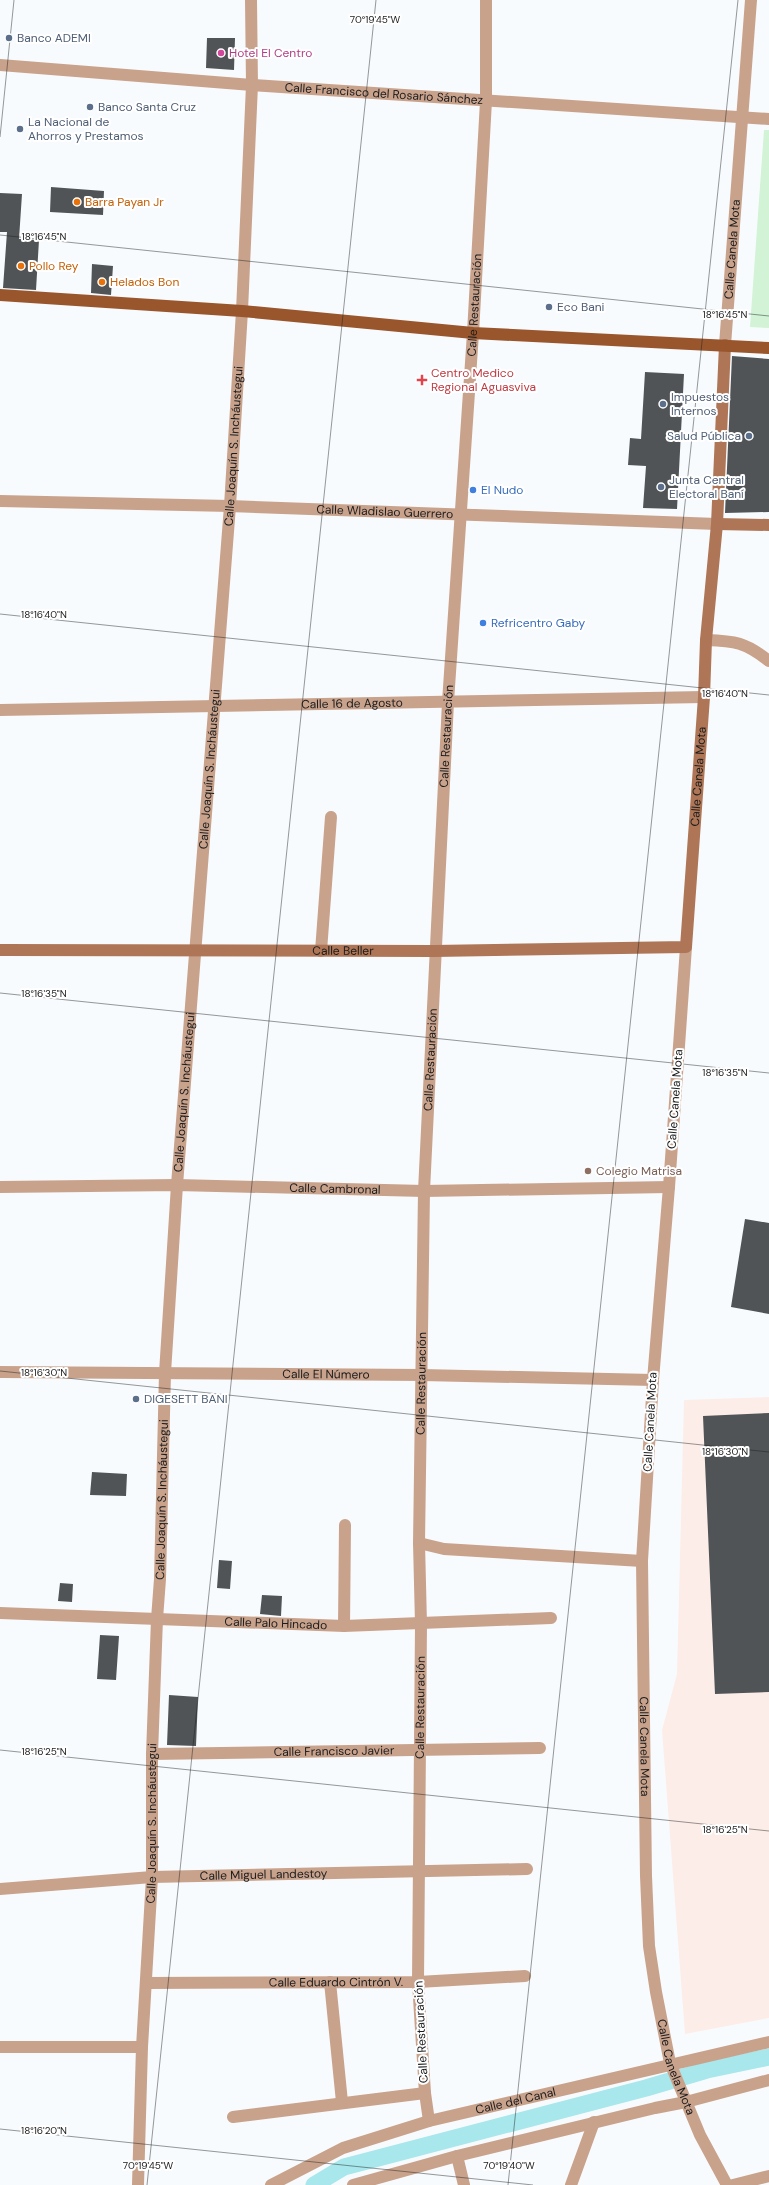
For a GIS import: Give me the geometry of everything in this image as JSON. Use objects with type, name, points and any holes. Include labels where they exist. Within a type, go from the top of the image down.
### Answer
[{"type":"main road","points":[[0,295],[242,311],[474,333],[725,344],[769,348]]},
{"type":"main road","name":"Calle Canela Mota","points":[[686,947],[704,697],[706,640],[716,524],[725,344]]},
{"type":"main road","name":"Calle Wladislao Guerrero","points":[[716,524],[769,526]]},
{"type":"main road","name":"Calle Beller","points":[[0,950],[196,952],[434,951],[686,947]]},
{"type":"street","name":"Calle Joaquín S. Incháustegui","points":[[138,2185],[142,2047],[152,1877],[152,1754],[160,1580],[165,1373],[177,1185],[216,706],[230,506],[242,311],[252,84],[251,0]]},
{"type":"street","name":"Calle Restauración","points":[[429,2121],[425,2093],[418,1982],[421,1624],[419,1543],[424,1191],[434,951],[448,702],[474,333],[486,101],[486,0]]},
{"type":"street","name":"Calle Canela Mota","points":[[725,344],[744,117],[751,0]]},
{"type":"street","name":"Calle Francisco del Rosario Sánchez","points":[[0,65],[486,101],[769,119]]},
{"type":"street","name":"Calle Wladislao Guerrero","points":[[0,501],[230,506],[462,516],[716,524]]},
{"type":"street","points":[[706,640],[736,641],[759,652],[769,661]]},
{"type":"street","name":"Calle 16 de Agosto","points":[[0,710],[704,697]]},
{"type":"street","points":[[322,951],[331,817]]},
{"type":"street","name":"Calle Canela Mota","points":[[686,947],[669,1187],[653,1380],[642,1561],[646,1876],[649,1946],[656,1992],[670,2063],[700,2135],[727,2185]]},
{"type":"street","name":"Calle Cambronal","points":[[0,1187],[177,1185],[424,1191],[669,1187]]},
{"type":"street","name":"Calle El Número","points":[[0,1372],[422,1375],[653,1380]]},
{"type":"street","points":[[344,1626],[345,1525]]},
{"type":"street","points":[[419,1543],[444,1549],[642,1561]]},
{"type":"street","name":"Calle Palo Hincado","points":[[0,1614],[344,1626],[551,1618]]},
{"type":"street","name":"Calle Francisco Javier","points":[[152,1754],[540,1748]]},
{"type":"street","name":"Calle Miguel Landestoy","points":[[0,1889],[152,1877],[418,1870],[527,1869]]},
{"type":"street","name":"Calle Eduardo Cintrón V.","points":[[146,1983],[418,1982],[525,1976]]},
{"type":"street","points":[[330,1982],[342,2102]]},
{"type":"street","name":"Calle del Canal","points":[[271,2185],[343,2148],[429,2121],[670,2063],[769,2042]]},
{"type":"street","points":[[0,2047],[142,2047]]},
{"type":"street","points":[[353,2185],[458,2156],[594,2122],[686,2102],[769,2080]]},
{"type":"street","points":[[233,2117],[342,2102],[425,2093]]},
{"type":"street","points":[[571,2185],[594,2122]]},
{"type":"street","points":[[458,2156],[464,2185]]},
{"type":"street","points":[[733,2185],[769,2176]]},
{"type":"shaded area","points":[[769,1397],[769,2018],[685,2034],[662,1730],[677,1674],[684,1400]]},
{"type":"green space","points":[[764,130],[769,130],[769,328],[750,327]]},
{"type":"building","name":"Hotel El Centro","points":[[207,38],[235,38],[234,70],[206,68]]},
{"type":"building","name":"Barra Payan Jr","points":[[51,187],[104,191],[103,215],[50,212]]},
{"type":"building","name":"Pollo Rey","points":[[0,193],[22,194],[19,239],[39,240],[36,290],[3,288],[7,232],[0,232]]},
{"type":"building","name":"Helados Bon","points":[[92,264],[113,266],[111,295],[91,293]]},
{"type":"building","name":"Salud Pública","points":[[732,356],[769,359],[769,512],[725,513]]},
{"type":"building","points":[[645,372],[684,374],[677,509],[643,508],[646,466],[628,465],[630,438],[641,439]]},
{"type":"building","points":[[745,1219],[769,1223],[769,1314],[731,1307]]},
{"type":"building","points":[[769,1413],[769,1692],[715,1694],[703,1416]]},
{"type":"building","points":[[92,1472],[127,1474],[126,1496],[90,1495]]},
{"type":"building","points":[[219,1560],[232,1561],[230,1589],[217,1588]]},
{"type":"building","points":[[60,1583],[73,1584],[72,1602],[58,1601]]},
{"type":"building","points":[[262,1595],[282,1596],[281,1616],[260,1614]]},
{"type":"building","points":[[100,1635],[119,1636],[116,1680],[97,1679]]},
{"type":"building","points":[[169,1695],[198,1697],[196,1746],[167,1745]]},
{"type":"waterway","points":[[314,2185],[344,2167],[646,2088],[707,2070],[769,2057]]},
{"type":"place","name":"Banco ADEMI","points":[[9,38]]},
{"type":"place","name":"Hotel El Centro","points":[[221,53]]},
{"type":"place","name":"Banco Santa Cruz","points":[[90,107]]},
{"type":"place","name":"La Nacional de Ahorros y Prestamos","points":[[20,129]]},
{"type":"place","name":"Barra Payan Jr","points":[[77,202]]},
{"type":"place","name":"Pollo Rey","points":[[21,266]]},
{"type":"place","name":"Helados Bon","points":[[102,282]]},
{"type":"place","name":"Eco Bani","points":[[549,307]]},
{"type":"place","name":"Centro Medico Regional Aguasviva","points":[[422,380]]},
{"type":"place","name":"Impuestos Internos","points":[[663,404]]},
{"type":"place","name":"Salud Pública","points":[[749,436]]},
{"type":"place","name":"Junta Central Electoral Baní","points":[[661,487]]},
{"type":"place","name":"El Nudo","points":[[473,490]]},
{"type":"place","name":"Refricentro Gaby","points":[[483,623]]},
{"type":"place","name":"Colegio Matrisa","points":[[588,1171]]},
{"type":"place","name":"DIGESETT BANI","points":[[136,1399]]}]
